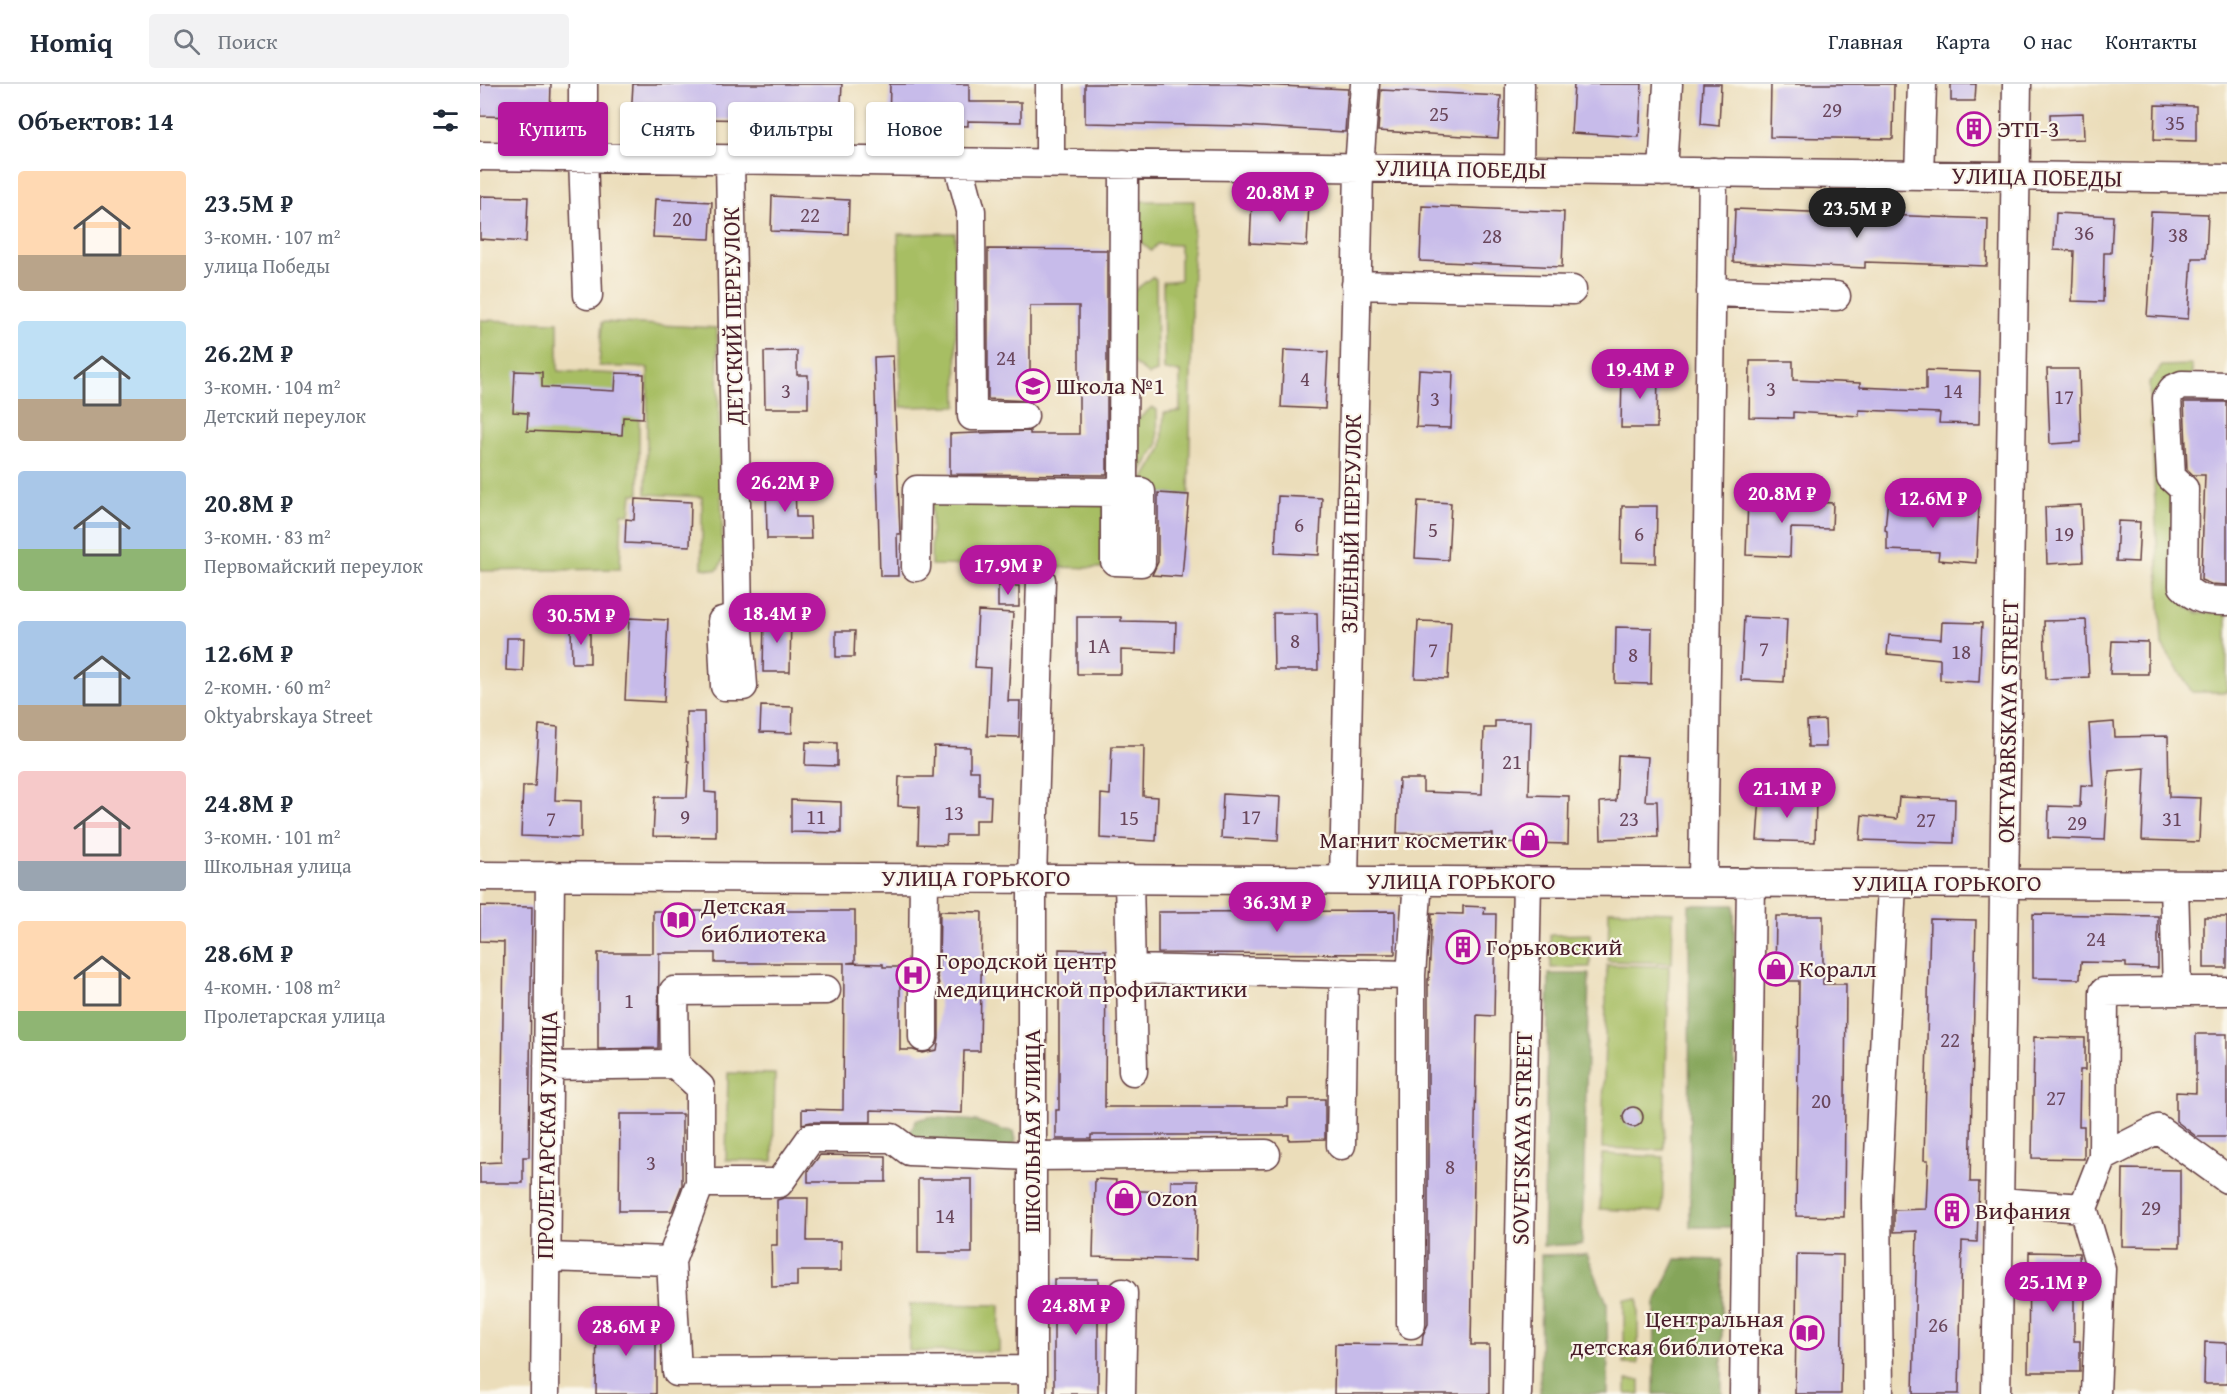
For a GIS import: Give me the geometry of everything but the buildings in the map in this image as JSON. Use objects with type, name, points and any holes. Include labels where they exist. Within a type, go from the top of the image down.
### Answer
[{"type":"street","points":[[584,84],[583,157],[588,295]]},
{"type":"street","points":[[1050,84],[1050,163]]},
{"type":"street","name":"ЗЕЛЁНЫЙ ПЕРЕУЛОК","points":[[1344,880],[1359,168],[1365,84]]},
{"type":"street","points":[[1519,170],[1520,84]]},
{"type":"street","points":[[1664,172],[1668,84]]},
{"type":"street","points":[[1919,175],[1922,84]]},
{"type":"street","name":"OKTYABRSKAYA STREET","points":[[1996,1394],[2006,884],[2017,84]]},
{"type":"street","name":"УЛИЦА ПОБЕДЫ","points":[[480,156],[2227,179]]},
{"type":"street","name":"ДЕТСКИЙ ПЕРЕУЛОК","points":[[730,159],[738,617]]},
{"type":"street","points":[[958,162],[971,211],[972,416],[1024,416]]},
{"type":"street","points":[[916,567],[917,490],[1115,492],[1123,482],[1124,164]]},
{"type":"street","points":[[1703,882],[1713,172]]},
{"type":"street","points":[[1356,285],[1572,290]]},
{"type":"street","points":[[1711,292],[1836,296]]},
{"type":"street","points":[[2227,386],[2182,385],[2173,389],[2167,398],[2171,477],[2184,489],[2183,586],[2193,597],[2227,601]]},
{"type":"street","name":"ШКОЛЬНАЯ УЛИЦА","points":[[1032,1382],[1032,879],[1041,580]]},
{"type":"street","name":"УЛИЦА ГОРЬКОГО","points":[[480,876],[2227,885]]},
{"type":"street","name":"ПРОЛЕТАРСКАЯ УЛИЦА","points":[[544,1394],[550,876]]},
{"type":"street","points":[[923,1037],[924,878]]},
{"type":"street","points":[[1129,879],[1133,1071]]},
{"type":"street","points":[[1411,1324],[1411,975],[1418,881]]},
{"type":"street","name":"SOVETSKAYA STREET","points":[[1517,1394],[1527,881]]},
{"type":"street","points":[[1744,1394],[1751,882]]},
{"type":"street","points":[[1879,1394],[1877,1199],[1892,883]]},
{"type":"street","points":[[2174,885],[2177,992]]},
{"type":"street","points":[[1131,969],[1411,975]]},
{"type":"street","points":[[1341,1145],[1344,973]]},
{"type":"street","points":[[675,1064],[674,991],[826,990]]},
{"type":"street","points":[[2096,1394],[2101,1269],[2084,1208],[2103,1157],[2104,992],[2227,991]]},
{"type":"street","points":[[548,1066],[675,1064],[700,1087],[700,1183],[671,1261],[676,1372],[1032,1382]]},
{"type":"street","points":[[2103,1157],[2158,1129],[2227,1179]]},
{"type":"street","points":[[700,1183],[779,1183],[811,1138],[892,1138],[909,1151],[1032,1156],[1266,1154]]},
{"type":"street","points":[[2000,1202],[2084,1208]]},
{"type":"street","points":[[546,1257],[671,1261]]},
{"type":"street","points":[[1121,1394],[1124,1293]]},
{"type":"green space","points":[[1141,201],[1194,201],[1189,495],[1154,493],[1143,480],[1162,448],[1164,413],[1180,411],[1180,372],[1164,370],[1163,282],[1180,280],[1180,245],[1157,244],[1151,251],[1126,229],[1126,216],[1140,216]]},
{"type":"green space","points":[[955,233],[957,406],[901,407],[898,234]]},
{"type":"green space","points":[[1152,277],[1156,279],[1157,372],[1149,375],[1126,357],[1126,297]]},
{"type":"green space","points":[[480,320],[558,322],[558,371],[639,375],[639,494],[632,494],[630,514],[622,514],[620,569],[480,571]]},
{"type":"green space","points":[[602,322],[717,328],[723,561],[717,570],[702,568],[702,497],[646,494],[648,368],[599,366]]},
{"type":"green space","points":[[2192,365],[2192,384],[2176,387],[2177,496],[2187,607],[2198,613],[2227,613],[2227,692],[2192,692],[2162,645],[2149,383],[2162,366]]},
{"type":"green space","points":[[1152,407],[1157,410],[1158,445],[1138,476],[1125,469],[1125,431]]},
{"type":"green space","points":[[932,494],[1104,498],[1102,568],[931,565]]},
{"type":"green space","points":[[1689,905],[1734,905],[1735,1227],[1690,1227]]},
{"type":"green space","points":[[1609,910],[1673,912],[1672,963],[1608,961]]},
{"type":"green space","points":[[1590,934],[1590,967],[1551,968],[1550,935]]},
{"type":"green space","points":[[1607,965],[1669,966],[1664,1150],[1602,1148]]},
{"type":"green space","points":[[1549,974],[1589,974],[1582,1244],[1543,1246]]},
{"type":"green space","points":[[728,1073],[775,1074],[773,1161],[726,1160]]},
{"type":"green space","points":[[929,1117],[976,1121],[1003,1130],[1014,1131],[1016,1140],[1012,1150],[914,1143],[910,1132],[916,1120]]},
{"type":"green space","points":[[1602,1154],[1664,1157],[1662,1212],[1600,1209]]},
{"type":"green space","points":[[1587,1254],[1607,1303],[1608,1394],[1540,1394],[1541,1255]]},
{"type":"green space","points":[[1676,1259],[1722,1260],[1722,1394],[1654,1394],[1655,1304]]},
{"type":"green space","points":[[1624,1299],[1638,1299],[1638,1364],[1624,1364]]},
{"type":"green space","points":[[910,1304],[1000,1305],[999,1352],[909,1351]]},
{"type":"green space","points":[[1626,1380],[1640,1380],[1640,1394],[1626,1394]]},
{"type":"place","name":"ЭТП-3","points":[[1974,129]]},
{"type":"place","name":"Школа №1","points":[[1033,386]]},
{"type":"place","name":"Магнит косметик","points":[[1530,840]]},
{"type":"place","name":"Детская библиотека","points":[[678,920]]},
{"type":"place","name":"Горьковский","points":[[1463,947]]},
{"type":"place","name":"Коралл","points":[[1776,969]]},
{"type":"place","name":"Городской центр медицинской профилактики","points":[[913,975]]},
{"type":"place","name":"Ozon","points":[[1124,1198]]},
{"type":"place","name":"Вифания","points":[[1952,1211]]},
{"type":"place","name":"Центральная детская библиотека","points":[[1807,1333]]}]
